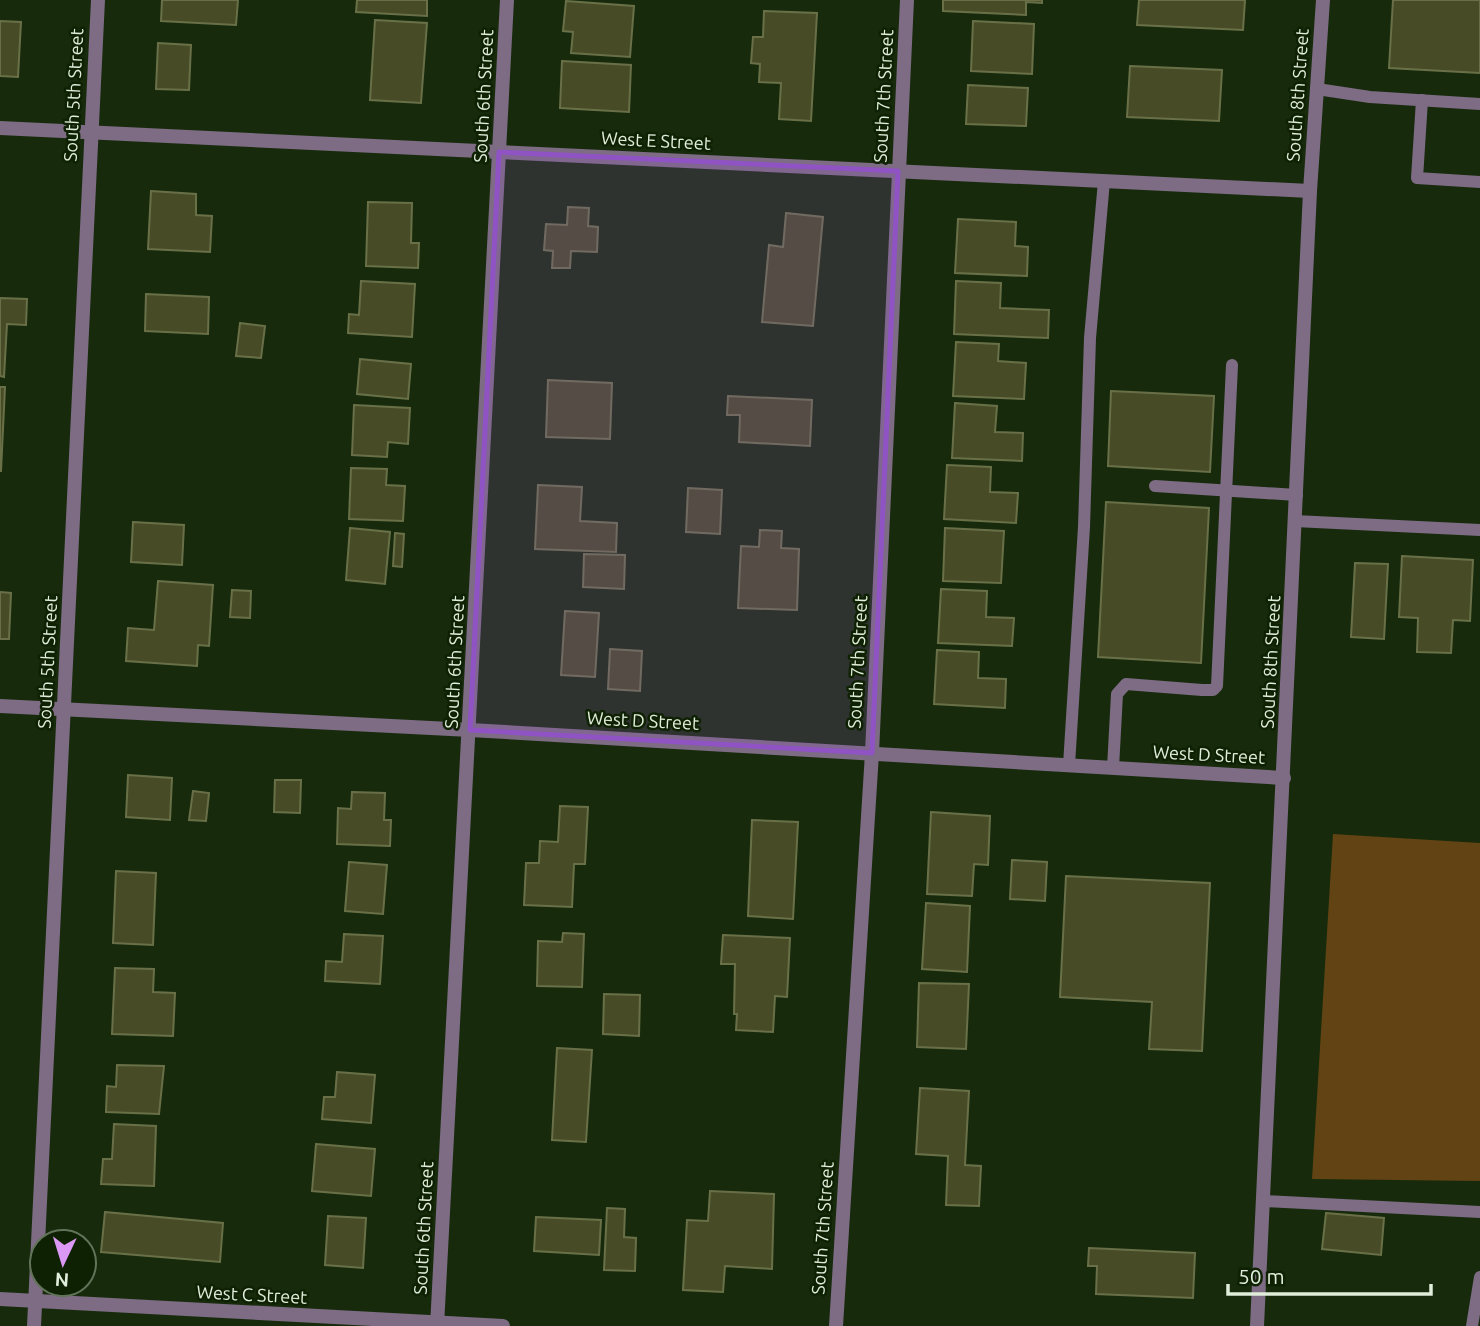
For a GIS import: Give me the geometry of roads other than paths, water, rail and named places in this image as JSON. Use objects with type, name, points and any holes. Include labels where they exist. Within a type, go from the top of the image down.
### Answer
[{"type":"street","name":"South 5th Street","points":[[34,1326],[98,0]]},
{"type":"street","name":"South 6th Street","points":[[437,1324],[507,0]]},
{"type":"street","name":"South 7th Street","points":[[836,1326],[872,753],[907,0]]},
{"type":"street","name":"South 8th Street","points":[[1257,1326],[1310,191],[1323,0]]},
{"type":"street","name":"West E Street","points":[[0,128],[1310,191]]},
{"type":"street","name":"West D Street","points":[[0,706],[470,730],[1284,778]]},
{"type":"street","name":"West C Street","points":[[0,1299],[503,1326]]},
{"type":"lane","points":[[1317,89],[1480,104]]},
{"type":"lane","points":[[1422,100],[1417,178],[1480,182]]},
{"type":"lane","points":[[1069,765],[1084,527],[1090,338],[1104,181]]},
{"type":"lane","points":[[1113,768],[1117,694],[1126,684],[1202,690],[1213,690],[1217,686],[1232,365]]},
{"type":"lane","points":[[1155,486],[1297,495]]},
{"type":"lane","points":[[1295,521],[1480,530]]},
{"type":"lane","points":[[1263,1201],[1480,1212]]},
{"type":"lane","points":[[1472,1326],[1480,1277]]}]
